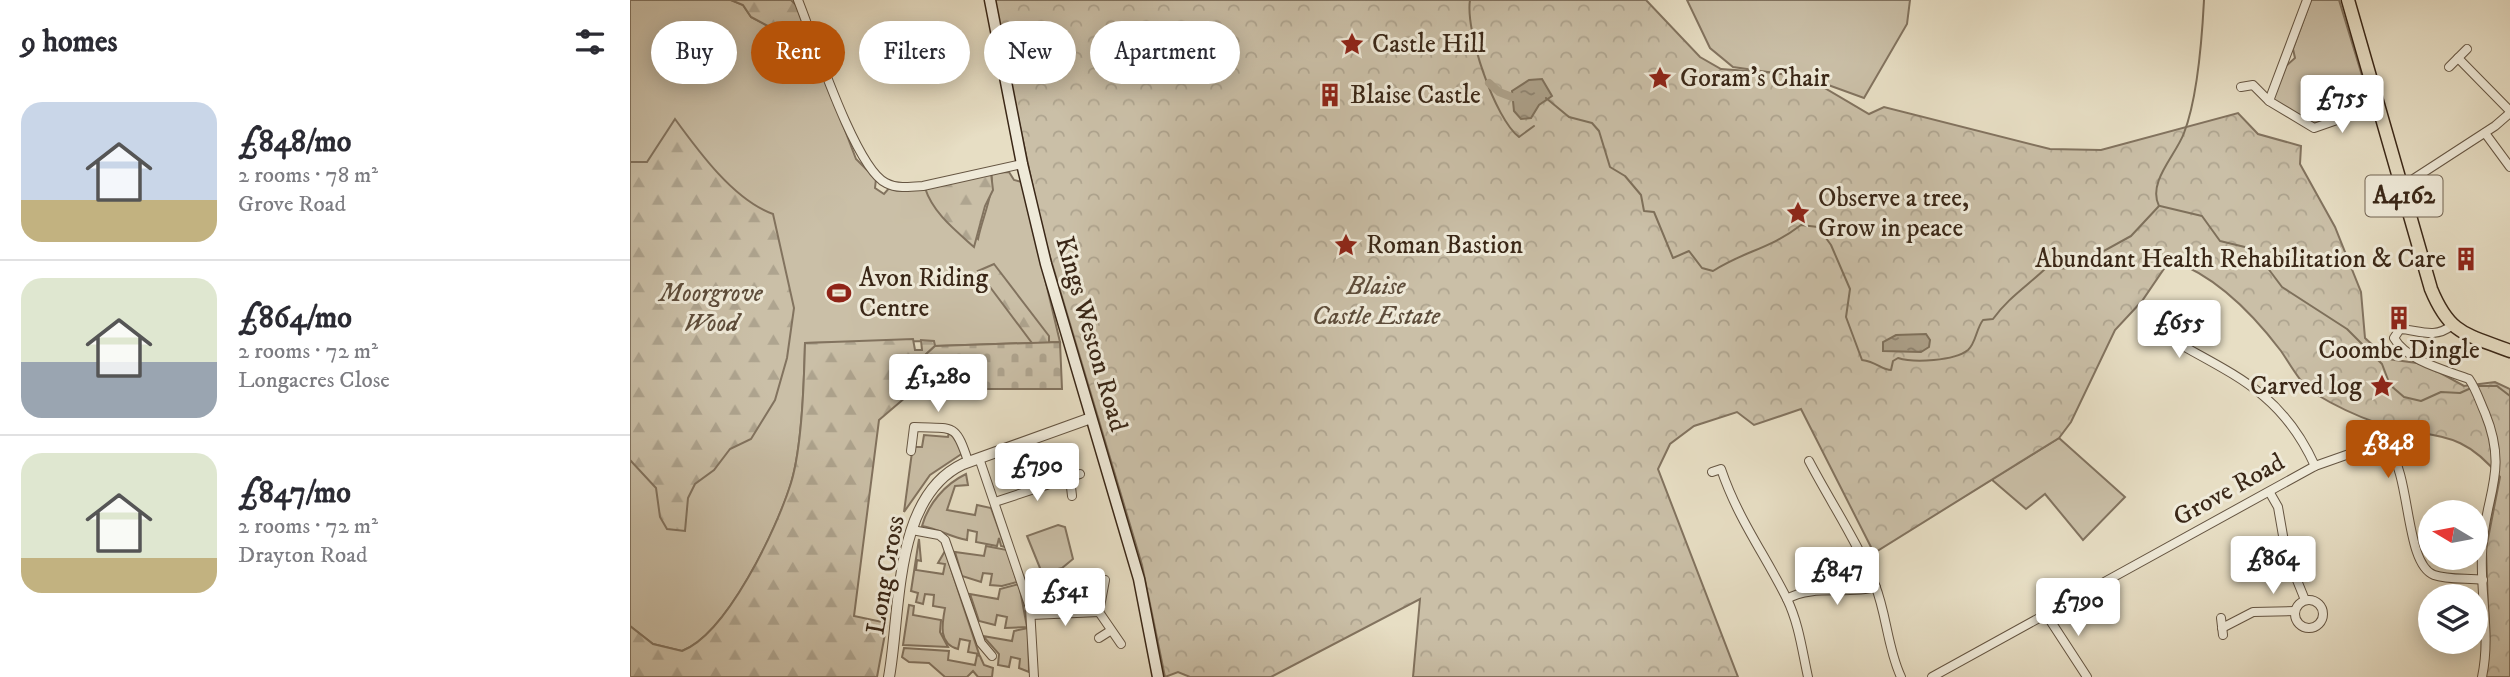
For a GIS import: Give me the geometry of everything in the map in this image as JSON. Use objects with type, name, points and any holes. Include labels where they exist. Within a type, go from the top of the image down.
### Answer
[{"type":"main road","name":"Kings Weston Road","points":[[990,0],[1022,164],[1056,306],[1139,579],[1158,677]]},
{"type":"main road","name":"A4162","points":[[2348,0],[2431,289],[2451,326]]},
{"type":"main road","points":[[2451,326],[2510,351]]},
{"type":"street","points":[[798,0],[859,153],[884,183],[908,187],[923,186],[1022,164]]},
{"type":"street","points":[[2269,102],[2307,0]]},
{"type":"street","points":[[2449,68],[2466,49]]},
{"type":"street","points":[[2401,187],[2485,133],[2510,112],[2458,58]]},
{"type":"street","points":[[2241,87],[2253,85],[2269,102],[2292,118],[2314,128],[2377,106]]},
{"type":"street","points":[[2485,133],[2510,167]]},
{"type":"street","points":[[879,191],[884,183]]},
{"type":"street","points":[[2451,326],[2443,333],[2400,329],[2394,338],[2405,351],[2472,383],[2490,426],[2499,461],[2482,552],[2487,634],[2482,677]]},
{"type":"street","points":[[2165,338],[2253,385],[2292,427],[2315,466]]},
{"type":"street","name":"Long Cross","points":[[889,677],[912,530],[920,507],[935,484],[973,459],[1091,418]]},
{"type":"street","points":[[911,451],[916,441],[914,427],[952,429],[959,435],[973,459],[995,502],[1021,576],[1031,615],[1034,677]]},
{"type":"street","name":"Grove Road","points":[[1932,677],[2315,466],[2369,447],[2389,450],[2401,473],[2413,540],[2423,567],[2437,576],[2483,580]]},
{"type":"street","points":[[1813,463],[1847,525],[1875,587],[1892,659],[1901,677]]},
{"type":"street","points":[[1712,472],[1721,469],[1735,510],[1787,598],[1796,620],[1808,677]]},
{"type":"street","points":[[995,502],[1080,474]]},
{"type":"street","points":[[1070,478],[1072,497]]},
{"type":"street","points":[[2270,493],[2278,507],[2286,553],[2305,600]]},
{"type":"street","points":[[912,530],[939,535],[946,540],[981,643],[992,656]]},
{"type":"street","points":[[1105,580],[1099,612],[1121,644]]},
{"type":"street","points":[[1787,598],[1802,592],[1846,592],[1875,587]]},
{"type":"street","points":[[2221,618],[2223,632],[2253,612],[2280,616],[2295,611],[2305,600],[2315,600],[2322,607],[2323,617],[2318,625],[2309,628],[2299,624],[2295,611]]},
{"type":"street","points":[[1031,615],[1099,612]]},
{"type":"street","points":[[2046,614],[2087,677]]},
{"type":"street","points":[[1099,638],[1110,631]]},
{"type":"green space","name":"Avon Riding Centre","points":[[630,0],[731,0],[743,5],[751,17],[759,21],[751,21],[751,84],[827,84],[856,159],[876,179],[875,188],[884,194],[890,187],[925,188],[978,239],[990,197],[991,173],[1009,172],[1014,180],[1022,182],[1060,342],[935,346],[933,341],[805,343],[802,414],[791,483],[762,552],[733,603],[699,641],[682,651],[653,644],[630,626]]},
{"type":"green space","points":[[731,0],[791,0],[797,6],[803,21],[759,21],[751,17],[743,5]]},
{"type":"green space","name":"Blaise Castle Estate","points":[[993,0],[1646,0],[1700,57],[1721,69],[1776,73],[1811,80],[1869,114],[1884,107],[2050,149],[2101,150],[2238,113],[2258,134],[2301,146],[2300,164],[2335,227],[2361,292],[2365,338],[2388,359],[2424,364],[2464,386],[2495,382],[2510,389],[2510,677],[2485,677],[2489,637],[2488,539],[2500,477],[2485,460],[2457,442],[2377,423],[2314,393],[2300,380],[2270,337],[2232,297],[2202,275],[2170,260],[2142,301],[2115,330],[2071,422],[2059,438],[1874,553],[1801,409],[1754,425],[1737,412],[1694,426],[1670,444],[1658,469],[1738,677],[1413,677],[1420,599],[1271,677],[1190,677],[1178,672],[1165,677],[1142,565],[1042,230],[1011,84],[1076,84],[1076,21],[997,21]]},
{"type":"green space","points":[[1687,0],[1910,0],[1907,24],[1864,98],[1809,78],[1733,67],[1710,48]]},
{"type":"green space","points":[[2311,0],[2339,0],[2371,105],[2351,111],[2349,108],[2335,113],[2336,117],[2313,125],[2273,100],[2286,66],[2295,58],[2293,49]]},
{"type":"green space","name":"Moorgrove Wood","points":[[675,119],[718,174],[745,198],[773,214],[794,308],[787,358],[775,400],[751,439],[730,449],[714,470],[695,484],[688,498],[685,531],[667,529],[660,517],[656,488],[630,460],[630,162],[647,162]]},
{"type":"green space","points":[[991,173],[993,190],[985,206],[974,247],[939,213],[925,188]]},
{"type":"green space","points":[[994,264],[1049,336],[1049,343],[1032,343],[978,271]]},
{"type":"green space","points":[[913,339],[915,350],[922,350],[921,340],[934,341],[935,346],[923,357],[937,391],[913,391],[879,420],[854,616],[887,623],[877,677],[630,677],[630,626],[653,644],[682,651],[699,641],[716,624],[748,578],[774,526],[795,468],[802,414],[805,343]]},
{"type":"green space","points":[[1060,342],[1062,389],[937,389],[923,378],[923,357],[935,346]]},
{"type":"green space","points":[[949,432],[953,432],[963,453],[930,475],[904,512],[912,452],[915,447],[922,447],[924,435],[948,437]]},
{"type":"green space","points":[[2059,438],[2125,497],[2083,540],[2045,494],[2026,509],[1991,479]]},
{"type":"green space","points":[[966,474],[968,485],[955,486],[947,510],[975,515],[977,505],[991,508],[1005,547],[1001,546],[999,538],[997,546],[976,542],[977,532],[968,530],[967,540],[922,526],[938,495]]},
{"type":"green space","points":[[1058,525],[1065,527],[1073,559],[1062,568],[1042,573],[1027,536]]},
{"type":"green space","points":[[919,539],[921,561],[917,560],[916,570],[943,574],[945,564],[938,563],[945,551],[979,654],[968,652],[970,641],[960,639],[958,649],[947,643],[943,633],[945,608],[933,606],[934,595],[925,594],[923,604],[916,602],[918,593],[911,591]]},
{"type":"green space","points":[[986,546],[1007,550],[1017,582],[1002,586],[990,585],[992,574],[983,573],[981,582],[962,576],[955,552],[984,556]]},
{"type":"green space","points":[[1019,584],[1027,627],[1005,628],[1007,617],[997,615],[995,625],[979,621],[970,594],[998,599],[1000,589]]},
{"type":"green space","points":[[909,605],[914,606],[913,615],[941,620],[940,632],[948,647],[903,645]]},
{"type":"green space","points":[[1028,628],[1029,672],[1019,668],[1020,659],[1011,657],[1009,667],[998,665],[999,654],[983,636],[1012,641],[1014,631]]},
{"type":"green space","points":[[904,648],[949,651],[948,660],[975,665],[977,655],[984,665],[993,668],[992,677],[978,677],[973,671],[967,677],[945,677],[929,663],[909,662],[902,657]]},
{"type":"water","points":[[1542,79],[1552,96],[1539,105],[1531,118],[1521,119],[1514,111],[1512,91],[1529,80]]},
{"type":"water","points":[[1926,334],[1930,340],[1929,347],[1921,352],[1883,351],[1883,342],[1896,335]]},
{"type":"waterway","points":[[1470,0],[1472,32],[1477,52],[1501,112],[1519,137],[1534,126]]},
{"type":"waterway","points":[[2159,206],[2156,197],[2160,178],[2184,133],[2193,103],[2204,0]]},
{"type":"waterway","points":[[1489,83],[1499,92],[1512,97]]},
{"type":"waterway","points":[[1546,98],[1569,117],[1592,123],[1599,131],[1610,167],[1625,176],[1641,195],[1644,211],[1654,212],[1673,258],[1689,251],[1702,268],[1713,271],[1779,239],[1801,225],[1818,227],[1831,245],[1850,289],[1846,317],[1862,360],[1888,370],[1891,370],[1893,361],[1898,358],[1934,360],[1962,354],[1973,344],[1983,320],[1993,319],[2045,269],[2073,268],[2131,236],[2159,206]]},
{"type":"waterway","points":[[2160,206],[2202,216],[2220,241],[2249,248],[2258,255],[2282,287],[2347,329],[2382,364],[2390,385],[2404,397],[2421,401],[2441,392],[2460,393],[2471,388]]},
{"type":"waterway","points":[[2476,386],[2497,386],[2510,396]]},
{"type":"place","name":"Castle Hill","points":[[1352,44]]},
{"type":"place","name":"Goram's Chair","points":[[1660,78]]},
{"type":"place","name":"Blaise Castle","points":[[1330,95]]},
{"type":"place","name":"Observe a tree, Grow in peace","points":[[1798,213]]},
{"type":"place","name":"Roman Bastion","points":[[1346,245]]},
{"type":"place","name":"Abundant Health Rehabilitation & Care","points":[[2466,259]]},
{"type":"place","name":"Avon Riding Centre","points":[[839,293]]},
{"type":"place","name":"Coombe Dingle","points":[[2399,318]]},
{"type":"place","name":"Carved log","points":[[2382,386]]}]
